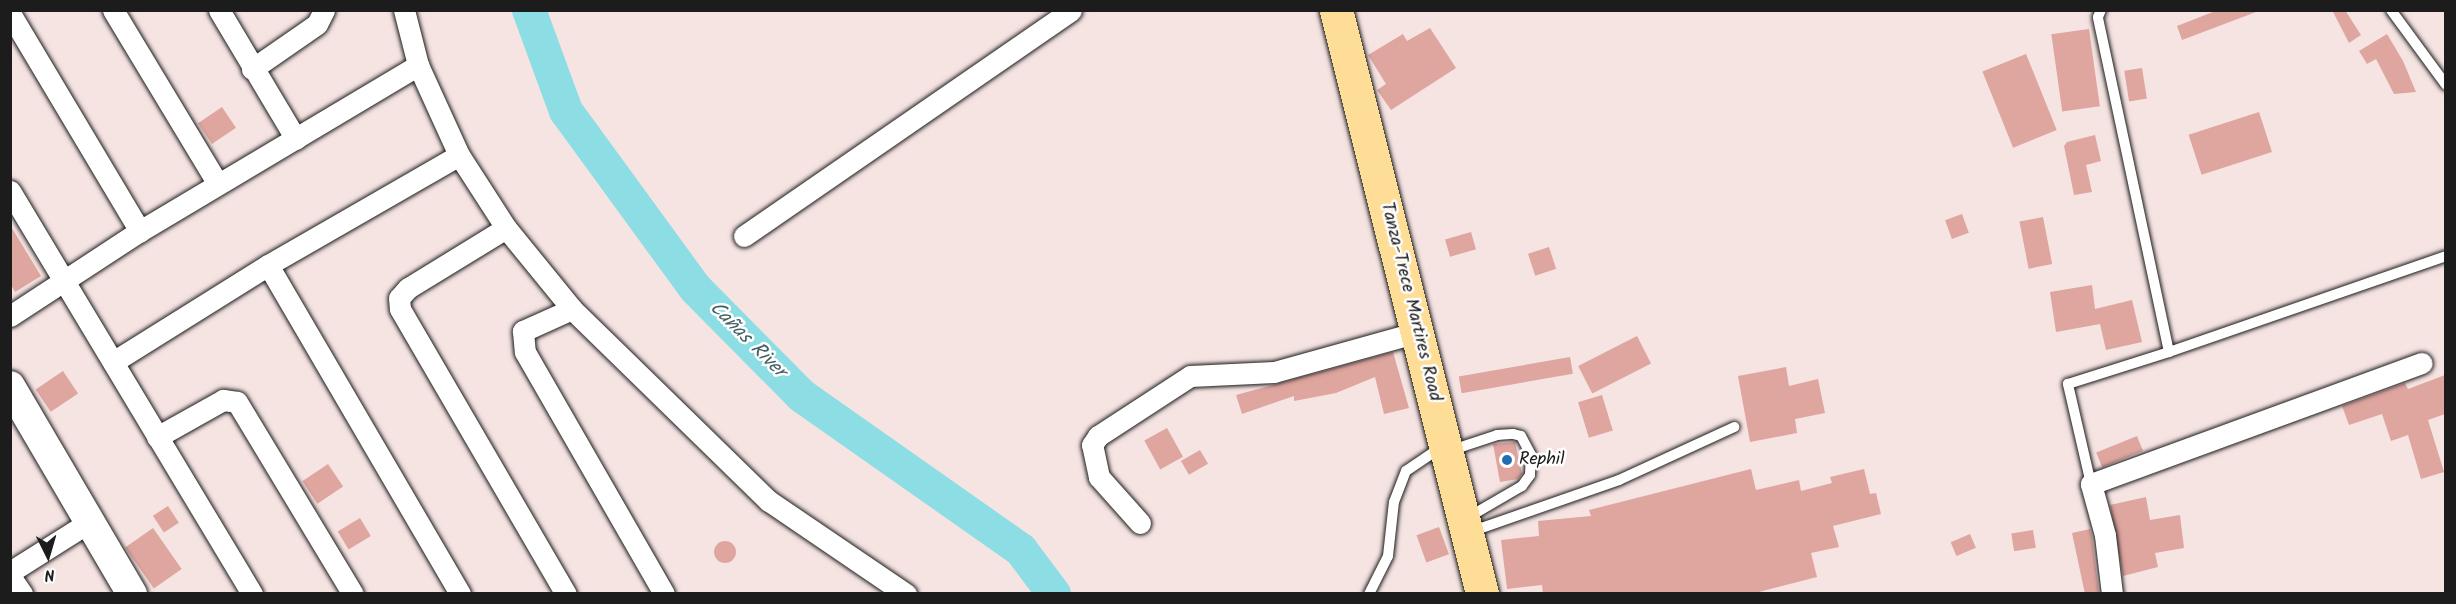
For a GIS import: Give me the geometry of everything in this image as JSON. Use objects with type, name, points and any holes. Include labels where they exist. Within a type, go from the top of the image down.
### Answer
[{"type":"main road","name":"Tanza-Trece Martires Road","points":[[1336,10],[1482,594]]},
{"type":"street","points":[[24,10],[11,15],[140,231]]},
{"type":"street","points":[[113,10],[218,184]]},
{"type":"street","points":[[219,10],[252,69],[296,139]]},
{"type":"street","points":[[252,69],[317,24],[324,10]]},
{"type":"street","points":[[404,10],[418,65],[459,156],[506,228],[572,309],[769,501],[906,594]]},
{"type":"street","points":[[744,236],[1071,10]]},
{"type":"street","points":[[10,316],[64,284],[140,231],[418,65]]},
{"type":"street","points":[[113,362],[268,265],[459,156]]},
{"type":"street","points":[[10,191],[252,594]]},
{"type":"street","points":[[506,228],[408,288],[399,298],[400,309],[566,594]]},
{"type":"street","points":[[268,265],[460,594]]},
{"type":"street","points":[[572,309],[523,331],[525,352],[664,594]]},
{"type":"street","points":[[1140,523],[1099,477],[1092,445],[1098,436],[1190,376],[1274,372],[1418,332]]},
{"type":"street","points":[[2112,594],[2105,535],[2091,484],[2422,363]]},
{"type":"street","points":[[10,386],[132,594]]},
{"type":"street","points":[[157,437],[223,400],[237,402],[353,594]]},
{"type":"street","points":[[22,594],[10,574],[90,522]]},
{"type":"lane","points":[[2100,10],[2098,17],[2169,352]]},
{"type":"lane","points":[[2391,10],[2445,85]]},
{"type":"lane","points":[[2091,484],[2068,384],[2169,352],[2445,256]]},
{"type":"lane","points":[[1466,526],[1619,480],[1734,427]]},
{"type":"lane","points":[[1369,594],[1388,556],[1394,502],[1406,471],[1447,448],[1497,435],[1521,436],[1531,455],[1530,475],[1522,486],[1466,526]]},
{"type":"building","points":[[2218,10],[2256,12],[2182,40],[2177,26]]},
{"type":"building","points":[[2332,10],[2345,10],[2361,35],[2349,43]]},
{"type":"building","points":[[1430,28],[1456,68],[1391,110],[1377,90],[1386,84],[1368,55],[1403,34],[1407,41]]},
{"type":"building","points":[[2089,29],[2100,106],[2062,112],[2051,34]]},
{"type":"building","points":[[2387,34],[2403,61],[2416,92],[2394,94],[2376,59],[2367,64],[2359,51]]},
{"type":"building","points":[[2026,54],[2057,130],[2013,148],[1982,72]]},
{"type":"building","points":[[2142,68],[2147,99],[2129,101],[2124,71]]},
{"type":"building","points":[[222,107],[236,128],[212,144],[198,123]]},
{"type":"building","points":[[2259,112],[2272,152],[2202,175],[2189,135]]},
{"type":"building","points":[[2095,135],[2101,161],[2086,165],[2092,192],[2074,195],[2064,146],[2067,142]]},
{"type":"building","points":[[1962,214],[1969,233],[1952,239],[1945,220]]},
{"type":"building","points":[[2043,217],[2052,264],[2029,269],[2019,222]]},
{"type":"building","points":[[10,225],[41,276],[15,292],[10,283]]},
{"type":"building","points":[[1471,232],[1476,249],[1450,257],[1445,239]]},
{"type":"building","points":[[1549,247],[1556,269],[1535,276],[1528,254]]},
{"type":"building","points":[[2092,285],[2095,309],[2132,300],[2142,342],[2106,350],[2100,324],[2056,332],[2050,292]]},
{"type":"building","points":[[1637,336],[1651,364],[1592,394],[1578,366]]},
{"type":"building","points":[[1393,352],[1409,408],[1384,414],[1375,377],[1336,393],[1294,401],[1294,396],[1242,414],[1236,395]]},
{"type":"building","points":[[1570,357],[1573,374],[1462,393],[1459,377]]},
{"type":"building","points":[[1786,367],[1789,386],[1818,379],[1825,413],[1795,419],[1797,433],[1750,442],[1738,376]]},
{"type":"building","points":[[63,371],[78,393],[51,412],[36,389]]},
{"type":"building","points":[[2445,375],[2445,414],[2428,420],[2444,472],[2421,479],[2408,435],[2391,441],[2382,414],[2349,425],[2342,406],[2405,383],[2408,389]]},
{"type":"building","points":[[1602,395],[1613,430],[1589,438],[1578,402]]},
{"type":"building","points":[[1167,428],[1183,457],[1160,469],[1144,441]]},
{"type":"building","points":[[2137,436],[2143,451],[2102,467],[2096,452]]},
{"type":"building","name":"Rephil","points":[[1515,442],[1522,474],[1518,479],[1500,482],[1493,444]]},
{"type":"building","points":[[1200,450],[1208,464],[1189,475],[1181,461]]},
{"type":"building","points":[[328,464],[343,486],[317,504],[302,481]]},
{"type":"building","points":[[1751,469],[1756,490],[1799,480],[1801,491],[1832,483],[1830,477],[1864,469],[1870,494],[1876,493],[1881,514],[1833,526],[1839,547],[1811,553],[1817,577],[1751,594],[1543,594],[1542,585],[1507,589],[1501,540],[1539,536],[1538,521],[1591,516],[1589,510]]},
{"type":"building","points":[[2146,497],[2150,520],[2180,515],[2184,548],[2155,553],[2158,567],[2123,576],[2110,505]]},
{"type":"building","points":[[168,506],[179,523],[164,533],[153,516]]},
{"type":"building","points":[[360,518],[371,536],[349,549],[338,531]]},
{"type":"building","points":[[1439,527],[1449,554],[1426,562],[1416,535]]},
{"type":"building","points":[[153,528],[182,569],[154,588],[125,548]]},
{"type":"building","points":[[2090,529],[2099,594],[2085,594],[2072,533]]},
{"type":"building","points":[[2033,530],[2036,548],[2014,551],[2011,533]]},
{"type":"building","points":[[1970,534],[1976,548],[1957,556],[1951,542]]},
{"type":"building","points":[[725,541],[735,548],[736,552],[729,562],[725,563],[715,556],[714,552],[721,542]]},
{"type":"waterway","name":"Cañas River","points":[[529,10],[566,111],[696,289],[802,396],[1021,550],[1054,594]]},
{"type":"place","name":"Rephil","points":[[1507,460]]}]
